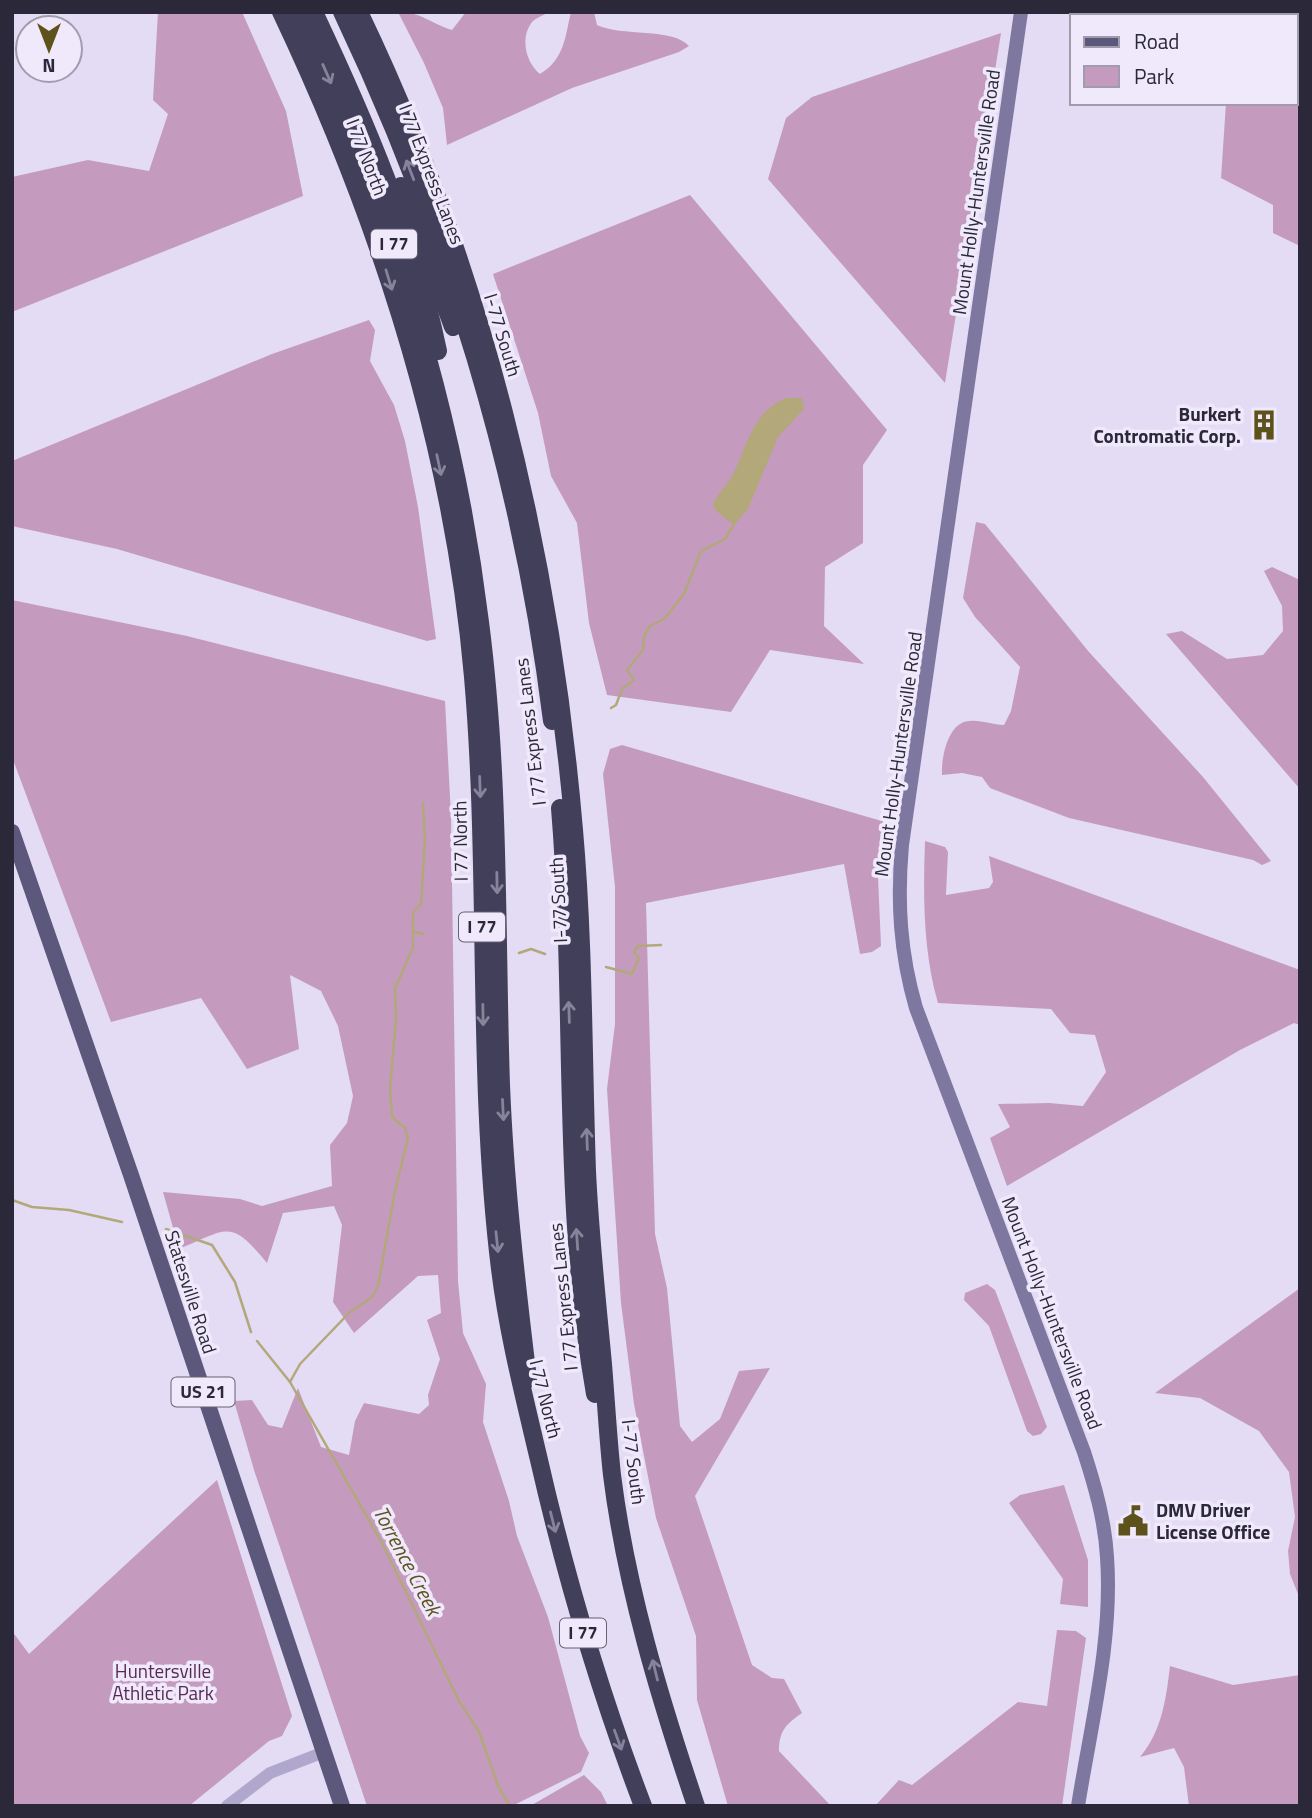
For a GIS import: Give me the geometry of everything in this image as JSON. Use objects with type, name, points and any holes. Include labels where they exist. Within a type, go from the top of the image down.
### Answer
[{"type":"highway","name":"I 77 North","points":[[281,12],[336,134],[384,264],[423,399],[453,534],[467,625],[476,718],[485,1088],[493,1204],[511,1344],[584,1635],[643,1806]]},
{"type":"highway","name":"I 77 Express Lanes","points":[[298,12],[350,128],[391,237],[426,349],[459,486],[481,624],[490,717],[504,1133],[538,1455]]},
{"type":"highway","points":[[314,12],[368,133],[422,286],[443,372],[459,486]]},
{"type":"highway","points":[[326,12],[392,163],[505,468]]},
{"type":"highway","name":"I 77 Express Lanes","points":[[342,12],[387,113],[434,234],[467,334],[505,468],[534,605],[554,743],[565,882],[579,1268],[589,1362],[612,1476]]},
{"type":"highway","name":"I-77 South","points":[[359,12],[420,152],[480,330],[520,477],[555,649],[577,870],[590,1221],[612,1476],[649,1647],[696,1806]]},
{"type":"main road","name":"Mount Holly-Huntersville Road","points":[[1021,12],[903,837],[899,916],[904,962],[919,1016],[1084,1452],[1101,1516],[1107,1554],[1107,1606],[1078,1806]]},
{"type":"main road","name":"Statesville Road","points":[[12,832],[131,1175],[342,1806]]},
{"type":"street","points":[[227,1806],[280,1767],[324,1752]]},
{"type":"green space","points":[[158,12],[242,12],[286,111],[303,196],[12,312],[12,177],[88,160],[149,171],[168,114],[153,100]]},
{"type":"green space","points":[[398,12],[419,16],[452,30],[466,12],[549,12],[533,21],[526,34],[528,57],[540,74],[559,54],[571,12],[594,12],[597,25],[607,29],[671,36],[689,46],[679,52],[572,88],[447,145],[443,108]]},
{"type":"green space","points":[[1001,33],[945,383],[768,179],[786,118],[812,97]]},
{"type":"green space","points":[[1300,104],[1300,246],[1273,233],[1273,205],[1221,178],[1226,105]]},
{"type":"green space","points":[[690,195],[887,430],[863,465],[863,543],[825,567],[824,626],[864,664],[770,650],[731,712],[607,695],[589,623],[577,523],[551,476],[538,413],[493,274]]},
{"type":"green space","points":[[369,320],[375,330],[370,361],[394,405],[405,441],[418,507],[436,639],[427,641],[117,549],[12,526],[12,461],[272,354]]},
{"type":"green space","points":[[976,522],[985,524],[1089,652],[1203,777],[1271,861],[1262,865],[1253,860],[1069,818],[990,788],[982,777],[962,773],[942,775],[947,742],[956,727],[970,721],[1004,725],[1011,711],[1020,667],[975,617],[963,598]]},
{"type":"green space","points":[[1272,567],[1300,580],[1300,789],[1166,634],[1182,631],[1227,659],[1263,655],[1283,631],[1282,606],[1264,571]]},
{"type":"green space","points":[[12,600],[187,636],[445,701],[451,816],[458,1281],[463,1333],[486,1384],[483,1422],[509,1501],[517,1536],[548,1617],[580,1736],[589,1753],[581,1772],[512,1806],[367,1806],[254,1470],[234,1401],[252,1400],[268,1425],[282,1428],[298,1388],[321,1447],[349,1455],[355,1421],[364,1403],[419,1414],[429,1405],[428,1395],[440,1359],[427,1320],[441,1313],[438,1275],[418,1276],[354,1333],[333,1302],[342,1225],[334,1206],[283,1213],[267,1263],[245,1239],[227,1232],[208,1236],[179,1249],[163,1192],[240,1199],[262,1206],[332,1186],[330,1145],[347,1123],[353,1096],[338,1026],[321,991],[290,975],[299,1049],[247,1069],[201,998],[111,1022],[12,757]]},
{"type":"green space","points":[[622,745],[885,822],[878,877],[881,946],[872,952],[860,954],[844,864],[646,903],[655,1234],[667,1288],[680,1426],[692,1442],[720,1419],[739,1371],[770,1368],[695,1496],[752,1665],[772,1678],[784,1679],[802,1713],[785,1729],[780,1738],[779,1751],[831,1806],[728,1806],[697,1700],[696,1636],[656,1518],[634,1404],[621,1303],[607,1089],[615,1024],[615,887],[603,774],[610,749]]},
{"type":"green space","points":[[925,841],[945,847],[948,852],[946,895],[989,888],[993,882],[989,856],[1300,970],[1300,1025],[1294,1023],[1240,1050],[1007,1186],[990,1138],[1010,1127],[998,1104],[1049,1103],[1083,1106],[1106,1072],[1095,1035],[1070,1033],[1051,1009],[938,1003],[929,963],[925,923]]},
{"type":"green space","points":[[987,1284],[995,1290],[1047,1427],[1041,1434],[1033,1436],[1027,1431],[989,1326],[964,1300],[965,1293]]},
{"type":"green space","points":[[1300,1288],[1300,1599],[1290,1574],[1288,1551],[1295,1517],[1289,1472],[1259,1431],[1200,1398],[1155,1393]]},
{"type":"green space","name":"Huntersville Athletic Park","points":[[217,1480],[292,1716],[282,1736],[269,1741],[189,1806],[12,1806],[12,1631],[29,1654]]},
{"type":"green space","points":[[1064,1485],[1088,1560],[1088,1607],[1060,1604],[1063,1579],[1009,1503],[1020,1495]]},
{"type":"green space","points":[[1057,1630],[1076,1631],[1086,1638],[1062,1806],[875,1806],[899,1780],[912,1785],[1018,1702],[1047,1706]]},
{"type":"green space","points":[[1170,1666],[1233,1685],[1300,1675],[1300,1806],[1189,1806],[1184,1767],[1174,1748],[1140,1757],[1158,1725],[1165,1702]]},
{"type":"green space","points":[[584,1775],[601,1792],[608,1806],[530,1806]]},
{"type":"shaded area","points":[[786,398],[802,398],[804,409],[778,437],[748,509],[734,525],[715,510],[713,504],[732,476],[757,422],[774,405]]},
{"type":"waterway","points":[[611,708],[616,705],[622,689],[634,680],[627,670],[643,650],[644,636],[650,626],[664,619],[684,594],[701,551],[725,539],[734,524]]},
{"type":"waterway","points":[[290,1382],[300,1364],[350,1312],[372,1297],[378,1286],[395,1191],[408,1138],[405,1128],[392,1117],[390,1088],[396,1019],[395,988],[413,948],[413,913],[421,904],[425,839],[423,803]]},
{"type":"waterway","points":[[415,932],[424,934]]},
{"type":"waterway","points":[[606,967],[632,974],[639,958],[634,952],[638,946],[661,945]]},
{"type":"waterway","points":[[519,953],[531,949],[545,954]]},
{"type":"waterway","name":"Torrence Creek","points":[[12,1200],[32,1207],[69,1210],[122,1222]]},
{"type":"waterway","name":"Torrence Creek","points":[[12,1207],[13,1200]]},
{"type":"waterway","name":"Torrence Creek","points":[[166,1229],[212,1245],[235,1282],[251,1332]]},
{"type":"waterway","name":"Torrence Creek","points":[[257,1341],[290,1382],[383,1545],[459,1701],[479,1732],[499,1788],[510,1806]]},
{"type":"place","name":"Burkert Contromatic Corp.","points":[[1264,425]]},
{"type":"place","name":"DMV Driver License Office","points":[[1133,1521]]}]
